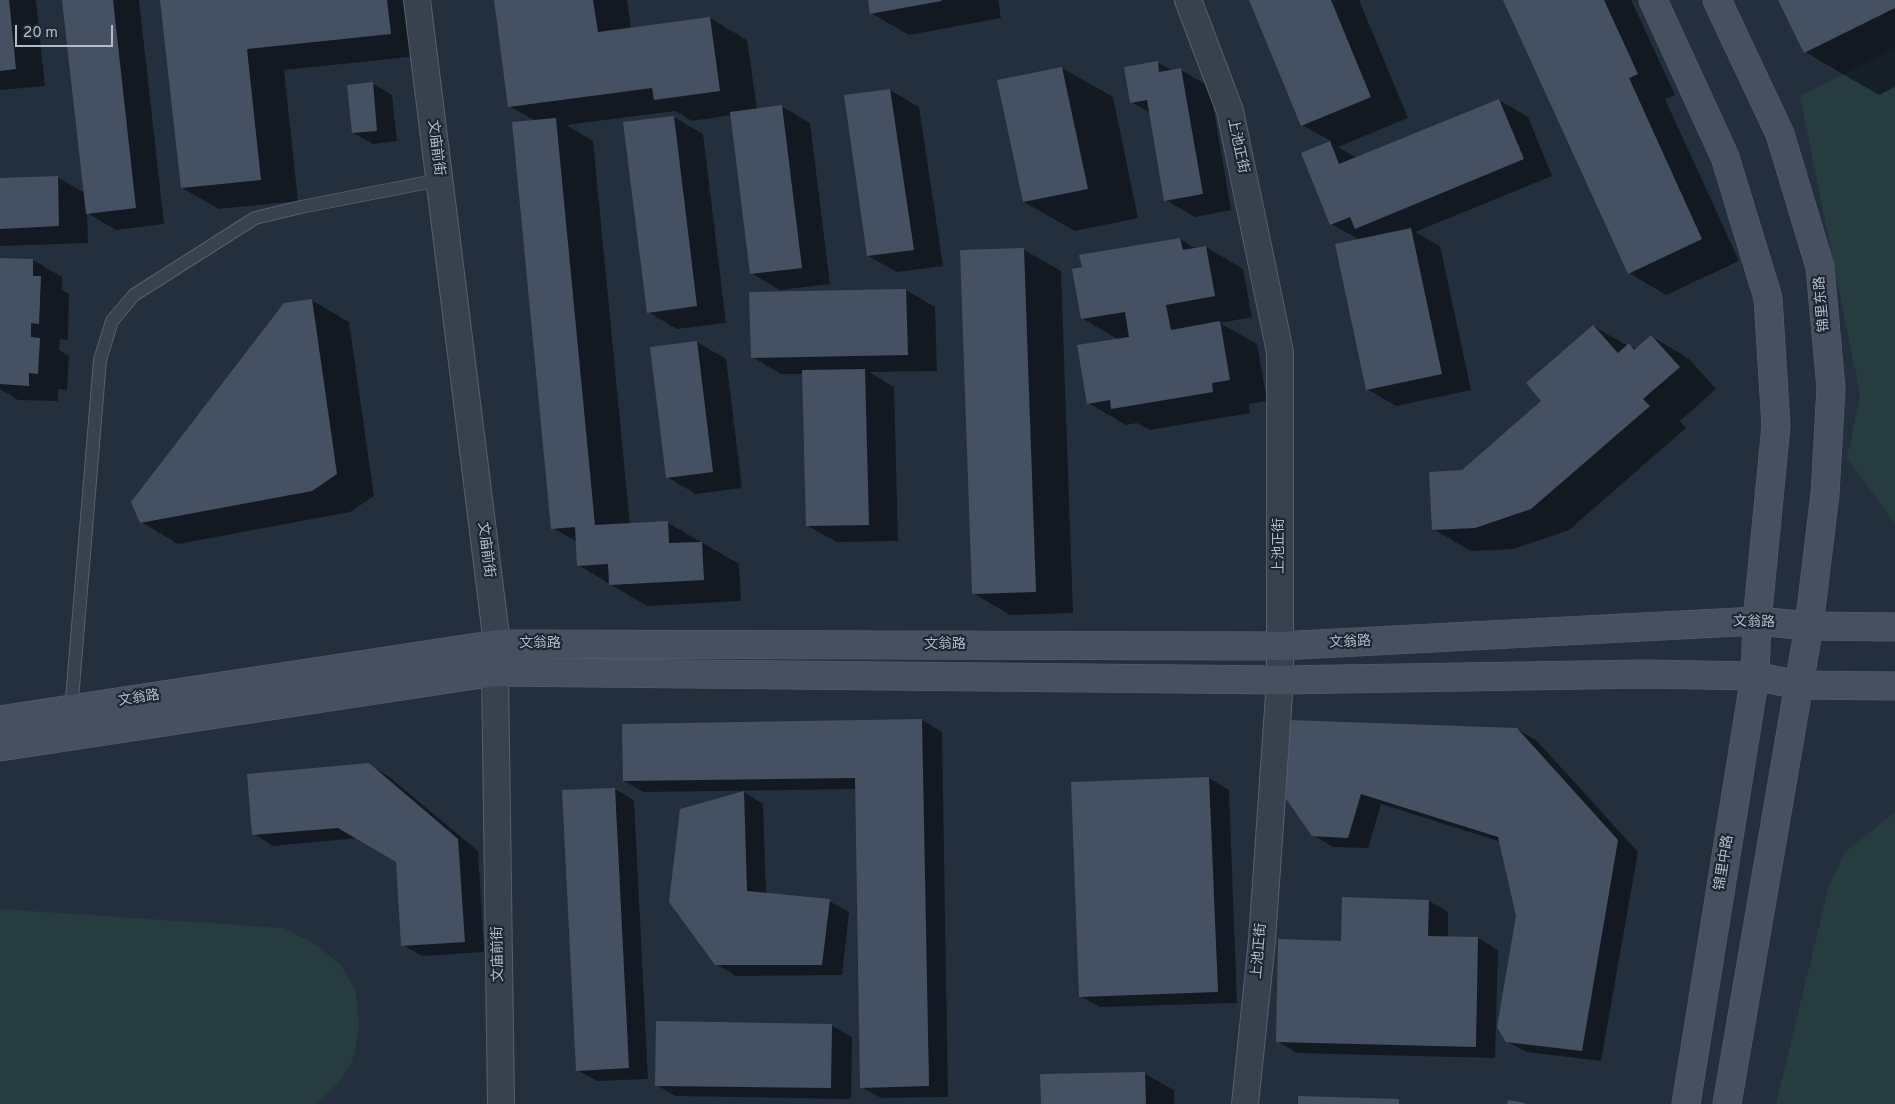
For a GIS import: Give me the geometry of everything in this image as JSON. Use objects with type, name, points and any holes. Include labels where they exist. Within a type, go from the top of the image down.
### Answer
[{"type":"main road","points":[[1653,0],[1725,157],[1768,298],[1776,426],[1757,622]]},
{"type":"main road","name":"锦里东路","points":[[1717,0],[1780,134],[1820,267],[1831,388],[1825,494],[1809,626]]},
{"type":"main road","name":"文翁路","points":[[0,720],[497,644],[1280,646],[1757,622],[1809,626],[1895,627]]},
{"type":"main road","name":"锦里中路","points":[[1686,1104],[1755,676],[1757,622]]},
{"type":"main road","points":[[1727,1104],[1809,626]]},
{"type":"main road","name":"文翁路","points":[[0,747],[495,672],[1280,680],[1644,674],[1755,676],[1798,685],[1895,686]]},
{"type":"street","name":"文庙前街","points":[[417,0],[497,644],[495,672],[501,1104]]},
{"type":"street","name":"上池正街","points":[[1188,0],[1230,111],[1280,352],[1280,680],[1262,940],[1245,1104]]},
{"type":"lane","points":[[72,736],[71,709],[100,360],[112,321],[134,295],[255,218],[439,180]]},
{"type":"green space","points":[[1895,48],[1895,524],[1847,458],[1860,394],[1800,96]]},
{"type":"green space","points":[[1895,812],[1895,1104],[1776,1104],[1829,885],[1845,852]]},
{"type":"green space","points":[[0,909],[284,928],[316,945],[340,964],[356,992],[359,1027],[352,1062],[339,1082],[317,1104],[0,1104]]},
{"type":"building","points":[[0,0],[9,0],[16,69],[0,71]]},
{"type":"building","points":[[62,0],[113,0],[136,208],[86,214]]},
{"type":"building","points":[[160,0],[387,0],[391,34],[247,49],[261,180],[181,188]]},
{"type":"building","points":[[494,0],[593,0],[598,32],[710,17],[720,91],[654,100],[652,88],[508,107]]},
{"type":"building","points":[[868,0],[941,0],[941,1],[870,14]]},
{"type":"building","points":[[1249,0],[1331,0],[1371,97],[1301,126]]},
{"type":"building","points":[[1503,0],[1604,0],[1638,74],[1629,78],[1702,239],[1628,274]]},
{"type":"building","points":[[1778,0],[1895,0],[1895,8],[1804,53]]},
{"type":"building","points":[[1158,61],[1159,72],[1181,68],[1203,194],[1164,201],[1147,100],[1130,103],[1124,67]]},
{"type":"building","points":[[1062,67],[1088,189],[1023,202],[997,80]]},
{"type":"building","points":[[373,82],[377,131],[352,133],[347,85]]},
{"type":"building","points":[[890,89],[914,250],[867,256],[844,95]]},
{"type":"building","points":[[1499,99],[1524,159],[1355,229],[1350,217],[1330,225],[1301,153],[1330,141],[1339,164]]},
{"type":"building","points":[[782,105],[802,268],[750,274],[730,112]]},
{"type":"building","points":[[674,116],[697,306],[647,313],[623,122]]},
{"type":"building","points":[[556,118],[595,525],[668,521],[669,543],[702,542],[704,580],[609,585],[608,564],[577,566],[575,527],[551,529],[512,122]]},
{"type":"building","points":[[58,176],[59,226],[0,229],[0,178]]},
{"type":"building","points":[[1411,228],[1442,374],[1366,390],[1335,244]]},
{"type":"building","points":[[1180,238],[1183,250],[1206,246],[1215,296],[1166,305],[1171,330],[1220,321],[1230,380],[1212,383],[1213,392],[1111,409],[1110,400],[1087,404],[1077,345],[1129,337],[1125,312],[1081,319],[1072,269],[1082,267],[1079,255]]},
{"type":"building","points":[[1024,248],[1036,592],[972,594],[960,250]]},
{"type":"building","points":[[0,258],[33,259],[33,276],[41,276],[39,324],[31,323],[31,337],[40,338],[38,374],[29,373],[29,386],[0,384]]},
{"type":"building","points":[[906,289],[908,355],[751,358],[749,292]]},
{"type":"building","points":[[312,299],[337,474],[312,491],[140,523],[131,502],[284,303]]},
{"type":"building","points":[[1593,325],[1618,353],[1629,343],[1634,350],[1651,335],[1680,367],[1643,399],[1650,406],[1531,509],[1475,528],[1432,530],[1429,472],[1462,470],[1541,401],[1526,383]]},
{"type":"building","points":[[697,341],[713,472],[666,478],[650,347]]},
{"type":"building","points":[[865,369],[869,525],[806,526],[802,370]]},
{"type":"building","points":[[922,719],[929,1086],[860,1088],[855,778],[623,781],[622,724]]},
{"type":"building","points":[[1288,720],[1517,728],[1618,840],[1582,1051],[1506,1042],[1497,1027],[1516,916],[1498,837],[1361,794],[1348,838],[1312,836],[1282,793]]},
{"type":"building","points":[[369,763],[458,839],[465,942],[401,946],[396,862],[338,828],[252,835],[247,774]]},
{"type":"building","points":[[1209,777],[1218,992],[1079,997],[1071,782]]},
{"type":"building","points":[[615,788],[629,1068],[576,1071],[562,790]]},
{"type":"building","points":[[744,791],[747,891],[830,899],[822,965],[715,965],[669,902],[680,809]]},
{"type":"building","points":[[1342,897],[1429,900],[1428,936],[1478,937],[1476,1047],[1276,1042],[1278,939],[1341,941]]},
{"type":"building","points":[[656,1021],[832,1024],[831,1088],[655,1086]]},
{"type":"building","points":[[1145,1072],[1146,1104],[1041,1104],[1040,1074]]},
{"type":"building","points":[[1298,1096],[1399,1099],[1399,1104],[1298,1104]]},
{"type":"building","points":[[1508,1100],[1525,1103],[1525,1104],[1507,1104]]}]
